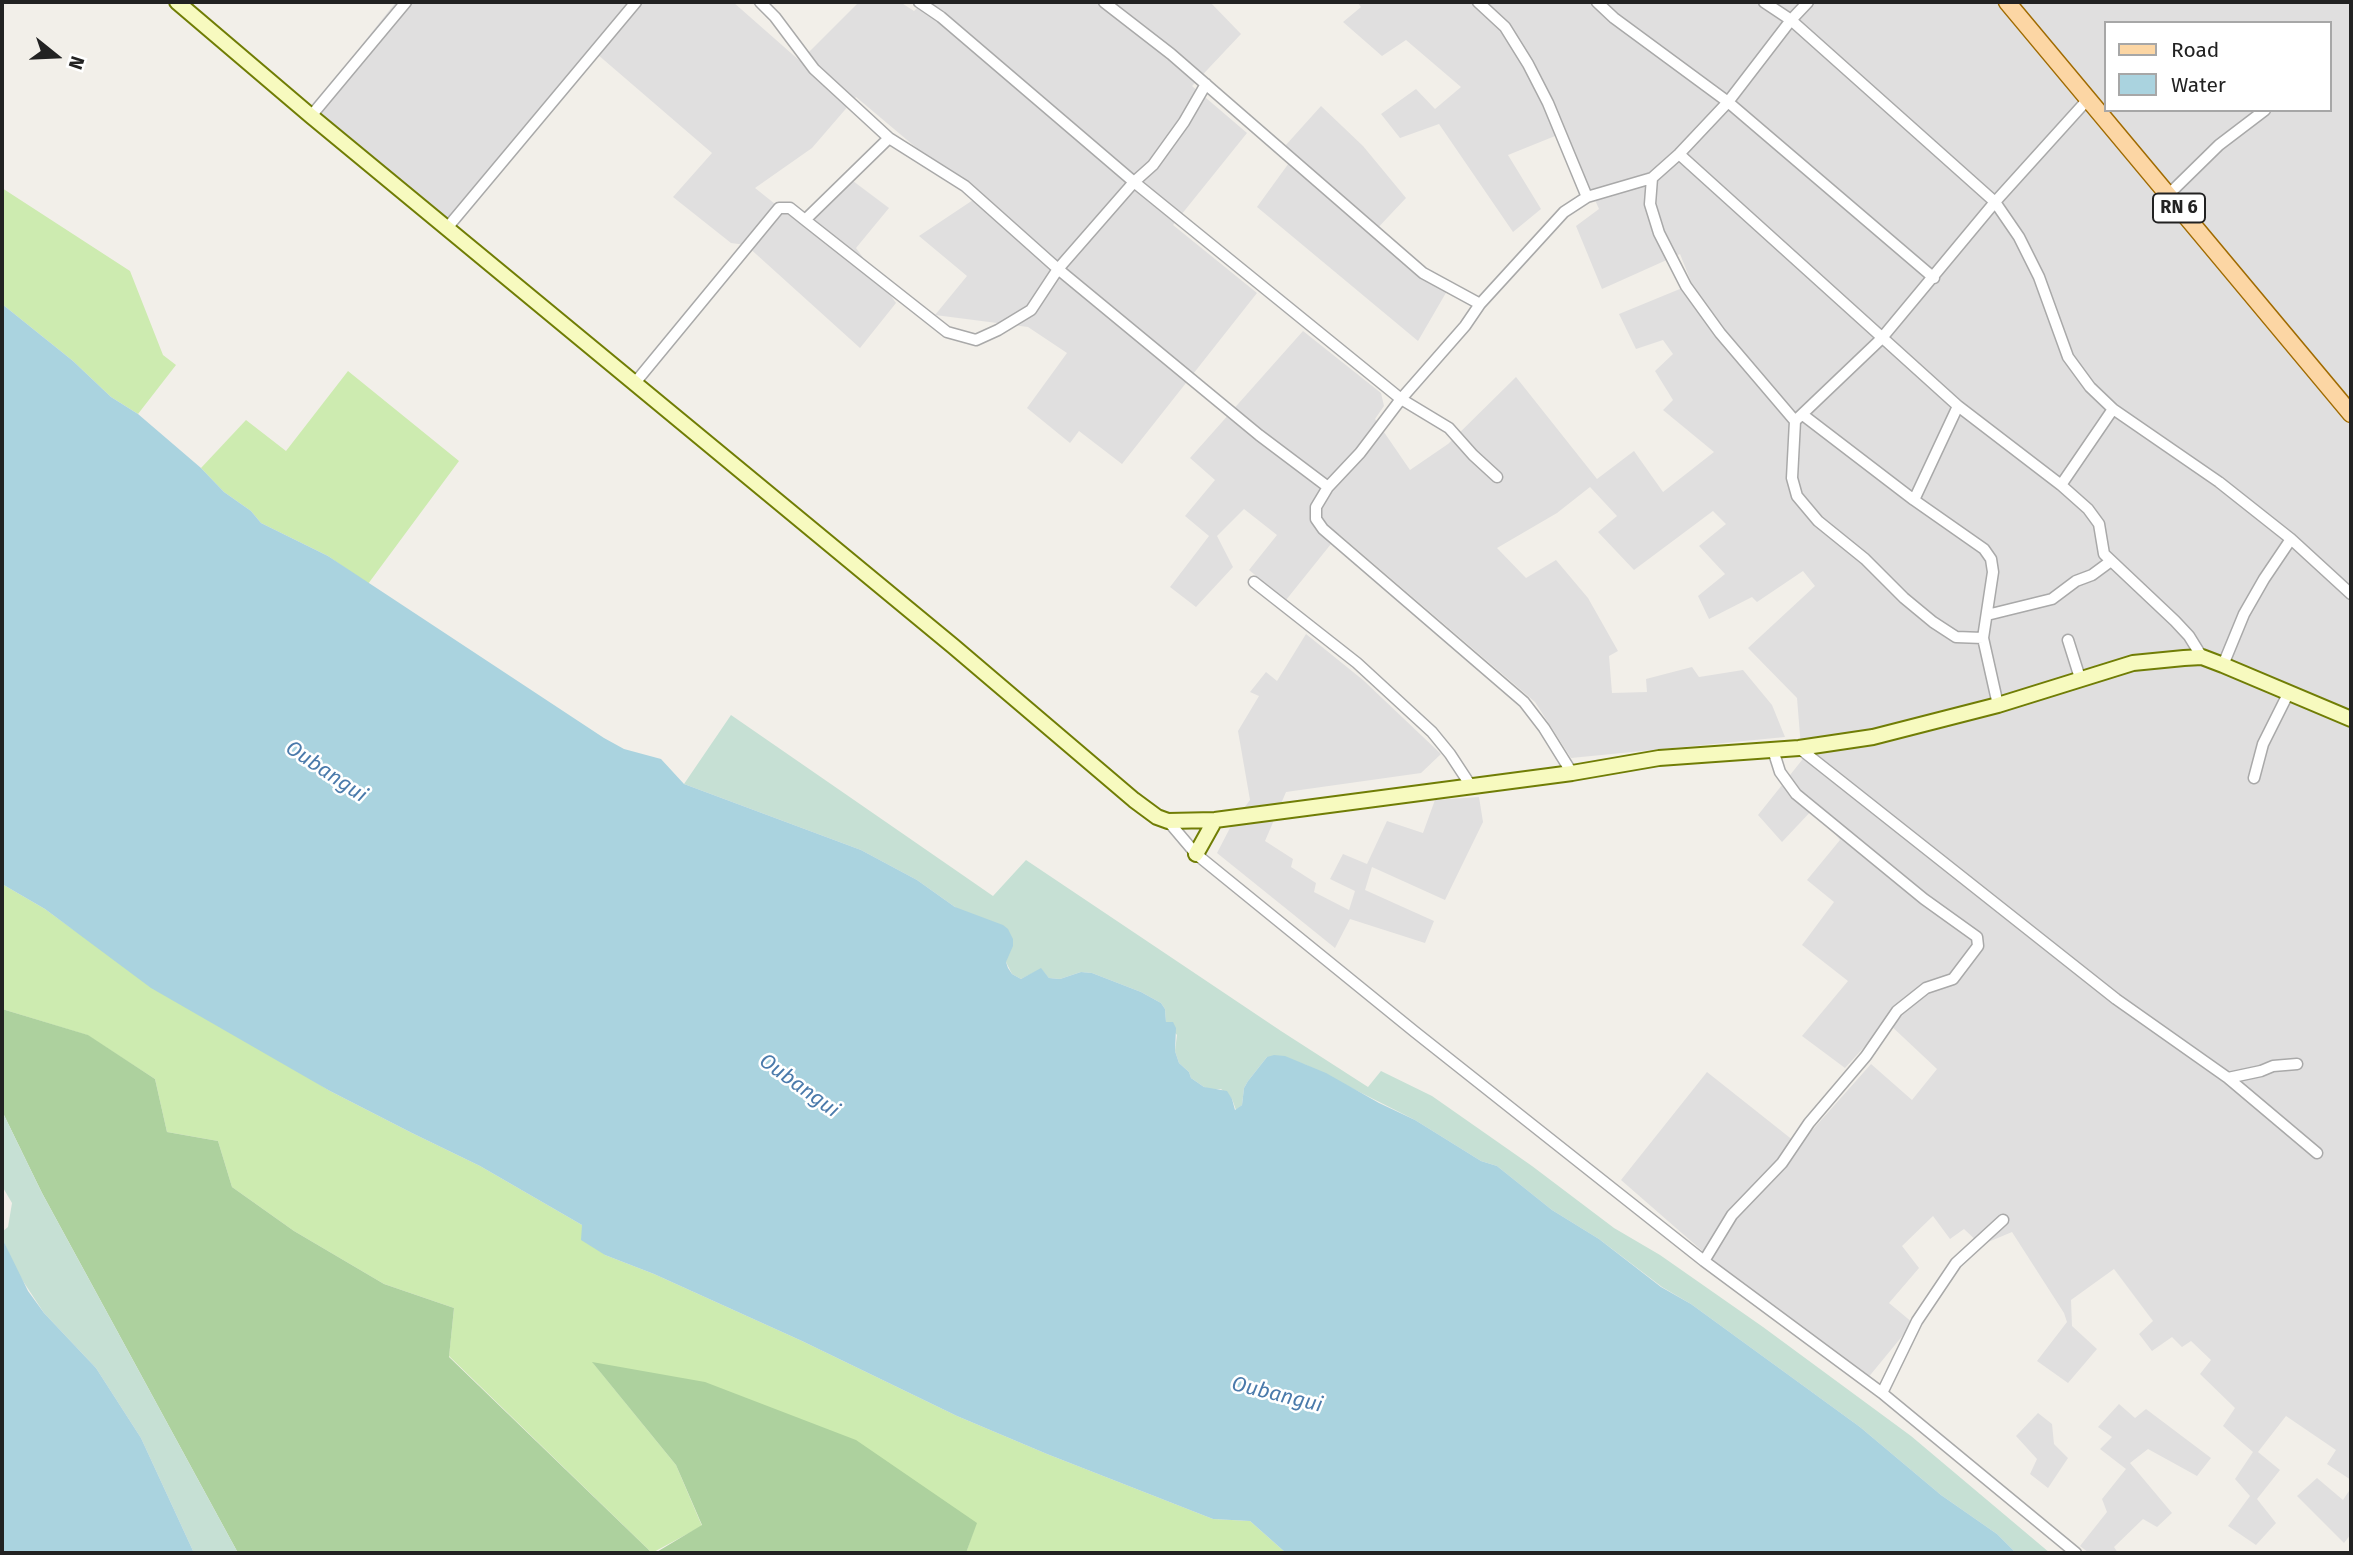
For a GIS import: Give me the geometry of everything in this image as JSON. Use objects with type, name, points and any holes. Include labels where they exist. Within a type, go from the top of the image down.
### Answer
[{"type":"main road","name":"RN 6","points":[[2007,2],[2351,414]]},
{"type":"street","points":[[177,2],[311,116],[953,646],[1134,800],[1157,817],[1168,821],[1215,820],[1572,773],[1659,758],[1799,748],[1873,737],[1998,705],[2133,663],[2202,657],[2351,719]]},
{"type":"street","points":[[311,116],[406,2]]},
{"type":"street","points":[[447,228],[636,2]]},
{"type":"street","points":[[760,2],[775,17],[814,69],[889,138],[965,186],[1058,269],[1259,435],[1328,487]]},
{"type":"street","points":[[919,2],[941,17],[1134,182],[1401,399],[1450,428],[1497,477]]},
{"type":"street","points":[[1104,2],[1171,54],[1423,273],[1480,304]]},
{"type":"street","points":[[1478,2],[1505,27],[1528,64],[1548,103],[1587,197]]},
{"type":"street","points":[[1597,2],[1614,18],[1728,102],[1934,278]]},
{"type":"street","points":[[1764,2],[1791,20],[1995,202],[2019,237],[2039,277],[2068,357],[2090,387],[2113,409],[2218,482],[2291,539],[2351,594]]},
{"type":"street","points":[[1572,773],[1544,727],[1524,702],[1323,530],[1315,519],[1316,507],[1328,487],[1360,453],[1401,399],[1465,326],[1480,304],[1564,212],[1587,197],[1651,178],[1679,154],[1728,102],[1808,2]]},
{"type":"street","points":[[634,384],[779,208],[790,208],[947,332],[976,340],[998,330],[1031,310],[1058,269],[1134,182],[1153,165],[1206,85]]},
{"type":"street","points":[[1983,638],[1956,637],[1933,622],[1809,512],[1797,496],[1792,478],[1799,418],[1881,339],[1995,202],[2089,98]]},
{"type":"street","points":[[2168,195],[2219,145],[2262,112]]},
{"type":"street","points":[[805,220],[889,138]]},
{"type":"street","points":[[1679,154],[1958,406],[2088,509],[2099,524],[2104,554],[2175,621],[2189,636],[2202,657]]},
{"type":"street","points":[[1651,178],[1650,204],[1656,223],[1686,286],[1720,333],[1799,418],[1984,549],[1991,559],[1993,572],[1983,638],[1998,705]]},
{"type":"street","points":[[1914,500],[1958,406]]},
{"type":"street","points":[[2061,485],[2113,409]]},
{"type":"street","points":[[2223,665],[2244,614],[2291,539]]},
{"type":"street","points":[[1987,615],[2052,600],[2076,581],[2092,575],[2111,561]]},
{"type":"street","points":[[1254,582],[1357,663],[1432,732],[1471,786]]},
{"type":"street","points":[[2068,639],[2080,678]]},
{"type":"street","points":[[2255,778],[2263,744],[2289,692]]},
{"type":"street","points":[[1799,748],[2116,999],[2228,1078],[2317,1153]]},
{"type":"street","points":[[1704,1261],[1732,1215],[1782,1163],[1809,1123],[1866,1056],[1898,1011],[1926,988],[1953,979],[1978,946],[1977,937],[1924,899],[1796,794],[1780,772],[1773,750]]},
{"type":"street","points":[[1196,854],[1215,820]]},
{"type":"street","points":[[1168,821],[1196,854],[1415,1032],[1704,1261],[1882,1393],[2076,1553]]},
{"type":"street","points":[[2228,1078],[2273,1066],[2297,1064]]},
{"type":"street","points":[[1882,1393],[1917,1321],[1956,1263],[2003,1220]]},
{"type":"shaded area","points":[[396,2],[733,2],[800,61],[859,2],[900,2],[914,11],[923,2],[1210,2],[1241,34],[1192,86],[1247,133],[1173,225],[1257,293],[1122,464],[1079,431],[1070,443],[1027,408],[1067,353],[1028,327],[935,315],[967,276],[919,236],[976,198],[856,97],[812,148],[755,188],[804,227],[849,178],[889,208],[856,248],[896,303],[860,348],[746,245],[731,243],[673,197],[712,153],[597,54],[452,225],[312,107]]},
{"type":"shaded area","points":[[1357,2],[2351,2],[2351,1480],[2327,1464],[2336,1450],[2286,1416],[2258,1452],[2280,1470],[2257,1499],[2276,1523],[2256,1545],[2228,1526],[2250,1496],[2235,1479],[2253,1452],[2223,1426],[2235,1408],[2200,1374],[2211,1360],[2191,1341],[2182,1347],[2172,1337],[2152,1351],[2139,1334],[2153,1321],[2114,1269],[2071,1300],[2072,1326],[2097,1349],[2068,1383],[2037,1361],[2067,1322],[2064,1313],[2012,1232],[1981,1245],[1964,1229],[1950,1239],[1933,1216],[1902,1246],[1919,1268],[1889,1303],[1913,1323],[1867,1379],[1715,1262],[1621,1180],[1707,1072],[1799,1145],[1871,1064],[1912,1100],[1937,1069],[1887,1022],[1845,1068],[1802,1036],[1848,981],[1802,945],[1834,902],[1807,880],[1840,840],[1814,808],[1782,842],[1758,815],[1802,760],[1797,698],[1748,648],[1815,586],[1803,571],[1757,602],[1752,597],[1709,619],[1698,596],[1725,574],[1699,546],[1726,524],[1713,511],[1634,570],[1598,532],[1617,516],[1590,487],[1557,513],[1497,548],[1526,578],[1556,560],[1588,598],[1618,651],[1609,656],[1612,693],[1647,692],[1646,679],[1692,667],[1699,677],[1743,670],[1772,705],[1785,737],[1571,758],[1535,702],[1339,534],[1286,600],[1249,570],[1277,535],[1244,509],[1217,536],[1233,567],[1196,607],[1170,587],[1209,536],[1185,516],[1215,480],[1190,458],[1303,331],[1381,393],[1384,406],[1375,419],[1410,470],[1448,444],[1516,377],[1597,479],[1634,451],[1663,492],[1714,452],[1663,410],[1673,400],[1655,371],[1673,354],[1663,340],[1636,349],[1619,314],[1692,284],[1680,254],[1602,289],[1576,226],[1599,209],[1565,132],[1508,155],[1541,209],[1513,232],[1439,124],[1400,138],[1381,114],[1416,89],[1435,109],[1461,87],[1406,40],[1382,56],[1343,22],[1361,7]]},
{"type":"shaded area","points":[[1321,106],[1363,146],[1406,198],[1372,234],[1447,291],[1418,341],[1257,207],[1294,156],[1285,146]]},
{"type":"shaded area","points":[[1306,634],[1363,680],[1441,754],[1421,773],[1286,792],[1265,841],[1293,859],[1291,867],[1316,883],[1314,892],[1349,910],[1355,891],[1330,879],[1343,854],[1367,864],[1387,821],[1423,833],[1435,800],[1479,797],[1483,822],[1445,900],[1372,867],[1365,890],[1434,921],[1425,943],[1350,919],[1335,948],[1217,853],[1231,826],[1250,800],[1238,731],[1259,696],[1250,692],[1266,672],[1277,681]]},
{"type":"shaded area","points":[[2119,1404],[2135,1418],[2146,1409],[2211,1458],[2197,1476],[2148,1449],[2130,1463],[2172,1513],[2157,1527],[2143,1519],[2114,1547],[2118,1553],[2089,1553],[2080,1546],[2107,1512],[2102,1499],[2126,1469],[2100,1449],[2112,1437],[2098,1427]]},
{"type":"shaded area","points":[[2038,1413],[2052,1424],[2054,1444],[2068,1458],[2048,1488],[2030,1474],[2037,1459],[2016,1436]]},
{"type":"shaded area","points":[[2317,1478],[2343,1500],[2351,1488],[2351,1534],[2344,1543],[2297,1496]]},
{"type":"green space","points":[[2,188],[130,271],[163,355],[176,365],[138,414],[111,397],[73,361],[2,304]]},
{"type":"green space","points":[[348,371],[459,461],[368,584],[328,556],[261,523],[251,511],[224,492],[201,468],[246,420],[286,451]]},
{"type":"green space","points":[[731,715],[993,896],[1026,860],[1368,1087],[1381,1071],[1432,1096],[1614,1228],[1660,1255],[1763,1327],[1911,1436],[2050,1553],[2016,1553],[1997,1534],[1941,1495],[1860,1427],[1691,1304],[1662,1287],[1599,1239],[1552,1210],[1497,1166],[1481,1161],[1415,1120],[1306,1065],[1267,1057],[1248,1081],[1244,1088],[1242,1105],[1236,1110],[1232,1099],[1221,1089],[1211,1090],[1204,1087],[1191,1078],[1189,1072],[1179,1063],[1175,1051],[1177,1035],[1166,1022],[1165,1009],[1161,1003],[1141,992],[1092,973],[1081,972],[1060,979],[1049,978],[1041,969],[1021,979],[1012,974],[1006,962],[955,907],[917,880],[861,850],[684,784]]},
{"type":"green space","points":[[2,884],[330,1091],[480,1166],[582,1225],[605,1255],[654,1274],[802,1341],[957,1416],[1047,1454],[1213,1519],[1250,1521],[1286,1553],[966,1553],[976,1523],[593,1363],[676,1465],[702,1526],[652,1553],[449,1356],[454,1308],[384,1284],[294,1231],[232,1187],[218,1141],[167,1132],[155,1079],[87,1035],[2,1009]]},
{"type":"green space","points":[[2,1009],[88,1035],[155,1079],[167,1132],[218,1141],[232,1187],[294,1231],[384,1284],[454,1308],[449,1357],[652,1553],[238,1553],[42,1193],[2,1111]]},
{"type":"green space","points":[[2,1111],[42,1193],[238,1553],[194,1553],[141,1438],[96,1368],[44,1313],[17,1272],[2,1238],[2,1232],[8,1227],[12,1203],[2,1186]]},
{"type":"green space","points":[[592,1362],[705,1382],[856,1440],[977,1523],[966,1553],[655,1553],[702,1525],[676,1465]]},
{"type":"water","name":"Oubangui","points":[[2,304],[73,361],[111,397],[138,414],[201,468],[224,492],[251,511],[261,523],[328,556],[604,738],[624,749],[661,759],[684,784],[861,850],[917,880],[955,907],[1003,925],[1013,939],[1006,962],[1008,968],[1021,979],[1041,968],[1049,978],[1060,979],[1081,972],[1092,973],[1141,992],[1161,1003],[1165,1009],[1166,1022],[1173,1022],[1176,1028],[1175,1051],[1179,1063],[1189,1072],[1191,1078],[1204,1087],[1227,1091],[1235,1110],[1242,1105],[1244,1088],[1248,1081],[1267,1057],[1285,1056],[1326,1073],[1415,1120],[1481,1161],[1497,1166],[1552,1210],[1599,1239],[1661,1287],[1691,1304],[1860,1427],[1941,1495],[1997,1534],[2016,1553],[1286,1553],[1250,1521],[1213,1519],[1047,1454],[957,1416],[802,1341],[654,1274],[605,1255],[581,1240],[582,1225],[480,1166],[330,1091],[151,988],[45,909],[2,884]]},
{"type":"water","points":[[2,1238],[28,1291],[44,1313],[96,1368],[141,1438],[194,1553],[2,1553]]}]
